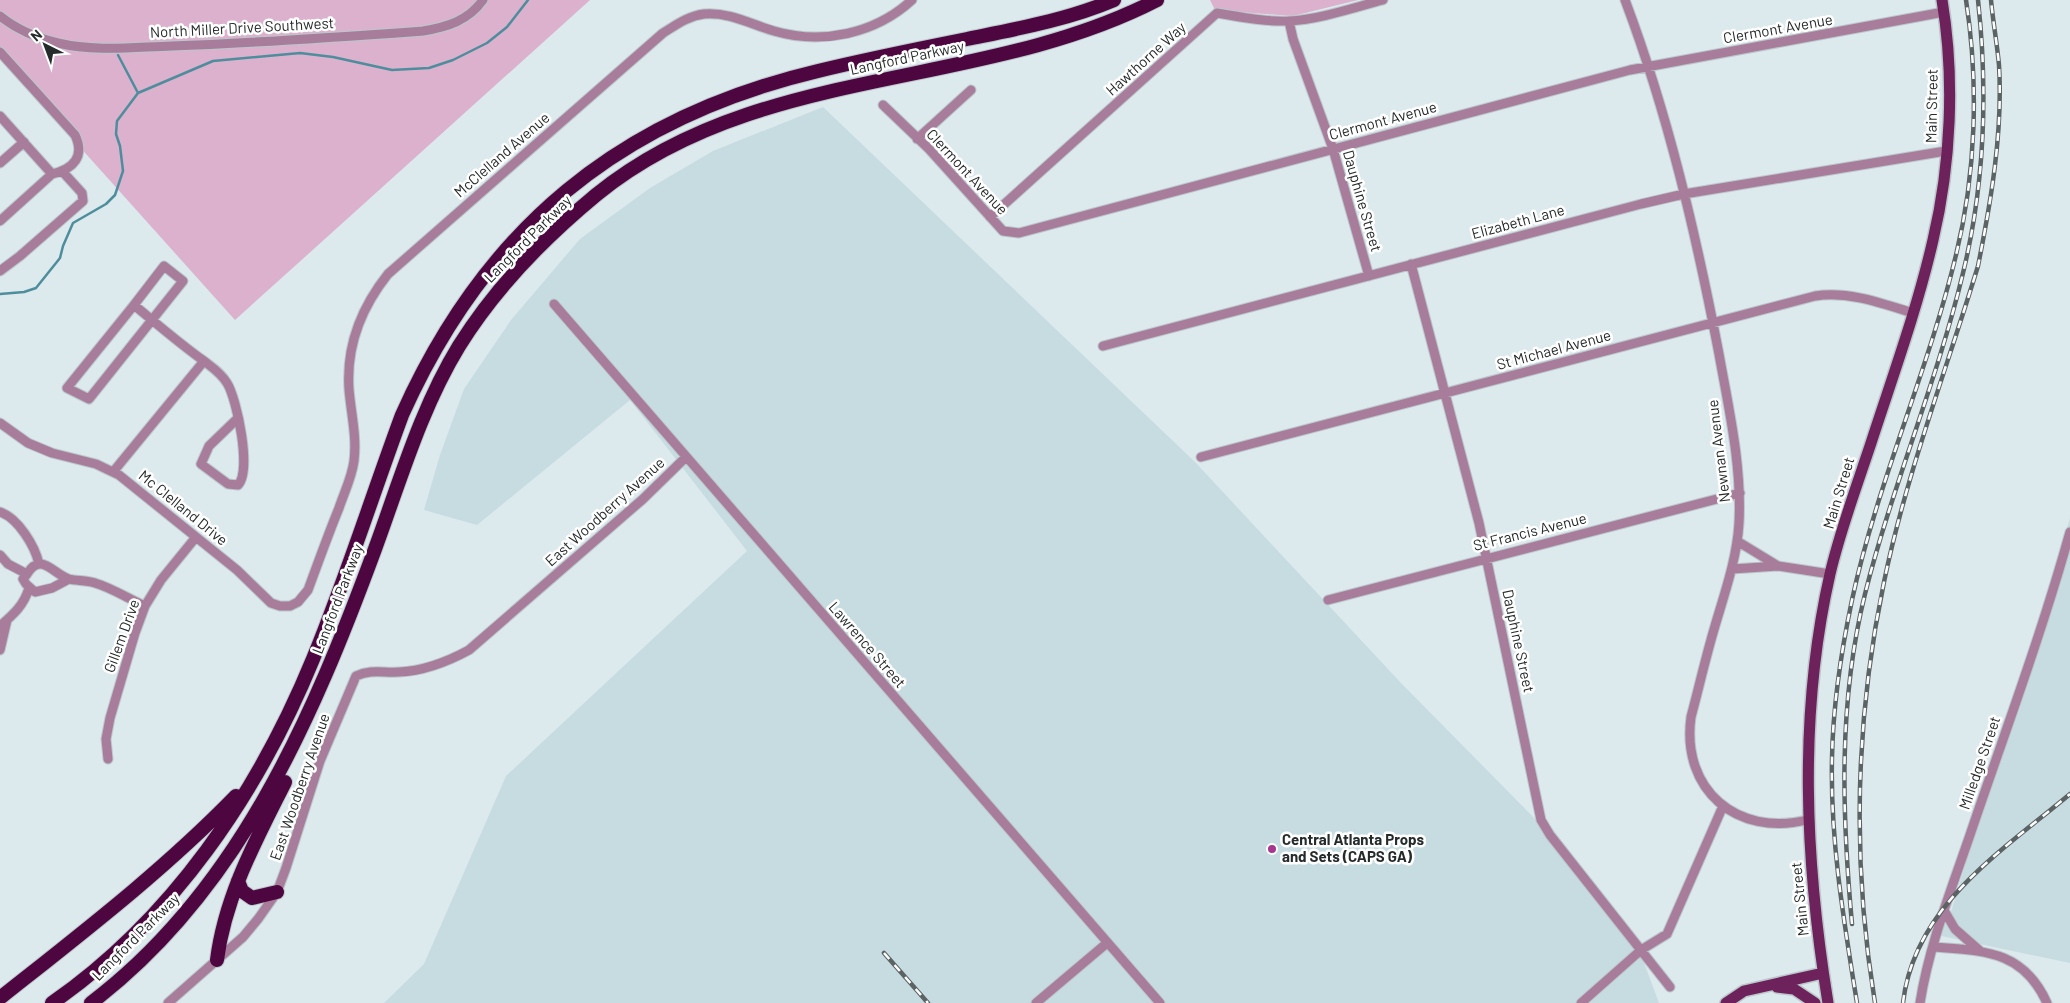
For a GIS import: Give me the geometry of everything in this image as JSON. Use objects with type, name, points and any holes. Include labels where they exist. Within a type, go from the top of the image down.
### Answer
[{"type":"highway","name":"Langford Parkway","points":[[52,1003],[104,963],[163,904],[209,847],[254,777],[312,660],[402,415],[419,376],[479,280],[506,248],[545,210],[587,175],[629,145],[676,119],[724,99],[816,71],[1029,27],[1114,0]]},
{"type":"highway","name":"Langford Parkway","points":[[91,1003],[159,941],[196,900],[242,836],[276,780],[313,708],[365,576],[426,412],[458,348],[495,295],[552,234],[592,198],[628,172],[657,154],[728,120],[780,103],[816,94],[964,63],[1057,40],[1157,0]]},
{"type":"highway","points":[[217,960],[222,928],[238,881],[293,765],[313,708]]},
{"type":"highway","points":[[0,998],[169,862],[254,777]]},
{"type":"highway","points":[[238,881],[242,892],[252,898],[276,892]]},
{"type":"main road","name":"Main Street","points":[[1828,1003],[1823,973],[1807,820],[1810,698],[1830,574],[1914,313],[1934,237],[1946,152],[1949,85],[1942,0]]},
{"type":"main road","points":[[1726,1003],[1744,991],[1823,973]]},
{"type":"main road","points":[[1766,986],[1794,989],[1815,1003]]},
{"type":"street","name":"North Miller Drive Southwest","points":[[0,16],[22,30],[40,38],[79,46],[120,48],[229,44],[423,31],[442,28],[469,15],[483,0]]},
{"type":"street","name":"McClelland Avenue","points":[[318,563],[354,463],[356,433],[349,367],[352,342],[360,317],[372,294],[388,274],[663,32],[684,20],[703,14],[722,14],[793,36],[820,38],[846,35],[872,26],[895,14],[912,0]]},
{"type":"street","name":"Hawthorne Way","points":[[990,217],[1217,13],[1260,20],[1289,21],[1328,15],[1383,0]]},
{"type":"street","name":"Newnan Avenue","points":[[1625,0],[1650,66],[1684,194],[1713,322],[1734,437],[1740,493],[1732,569],[1701,681],[1689,734],[1690,754],[1697,774],[1708,792],[1723,806],[1740,816],[1756,822],[1787,824],[1807,820]]},
{"type":"street","name":"Clermont Avenue","points":[[883,105],[1003,231],[1019,233],[1650,66],[1944,12]]},
{"type":"street","name":"Dauphine Street","points":[[1289,21],[1293,40],[1334,149],[1369,276]]},
{"type":"street","points":[[0,52],[74,135],[81,147],[80,155],[62,171],[52,174],[0,221]]},
{"type":"street","points":[[917,139],[971,90]]},
{"type":"street","points":[[0,116],[52,174]]},
{"type":"street","points":[[0,163],[24,142]]},
{"type":"street","name":"Elizabeth Lane","points":[[1103,346],[1684,194],[1946,152]]},
{"type":"street","points":[[0,271],[83,201],[82,193],[62,171]]},
{"type":"street","name":"Dauphine Street","points":[[1411,264],[1486,558],[1541,820],[1550,835],[1670,987]]},
{"type":"street","points":[[164,266],[183,281],[89,399],[67,388],[134,305],[164,266]]},
{"type":"street","name":"St Michael Avenue","points":[[1201,457],[1830,293],[1854,296],[1914,313]]},
{"type":"street","name":"Lawrence Street","points":[[554,304],[1160,1003]]},
{"type":"street","points":[[134,305],[220,373],[226,382],[233,396],[238,418],[244,462],[241,482],[238,485],[228,484],[201,464],[209,446],[238,418]]},
{"type":"street","points":[[113,472],[204,361]]},
{"type":"street","name":"Mc Clelland Drive","points":[[0,423],[28,443],[52,453],[96,464],[113,472],[237,570],[271,603],[280,606],[290,606],[304,596],[318,563]]},
{"type":"street","name":"East Woodberry Avenue","points":[[168,1003],[217,960],[258,919],[276,892],[286,868],[320,761],[356,676],[367,671],[399,672],[425,668],[448,661],[469,650],[636,505],[686,457]]},
{"type":"street","name":"St Francis Avenue","points":[[1328,600],[1740,493]]},
{"type":"street","points":[[0,512],[6,514],[32,542],[39,564]]},
{"type":"street","name":"Milledge Street","points":[[1920,1003],[1933,947],[2054,589],[2070,532]]},
{"type":"street","name":"Gillem Drive","points":[[108,759],[106,739],[110,718],[134,633],[145,606],[161,580],[196,537]]},
{"type":"street","points":[[1736,542],[1778,566]]},
{"type":"street","points":[[0,555],[8,564],[27,574]]},
{"type":"street","points":[[68,579],[52,588],[35,592],[29,588],[23,579],[31,567],[39,564],[46,565],[68,579],[98,584],[145,606]]},
{"type":"street","points":[[1732,569],[1778,566],[1830,574]]},
{"type":"street","points":[[0,650],[3,623],[25,600],[29,588]]},
{"type":"street","points":[[1581,1003],[1641,950],[1667,934],[1723,806]]},
{"type":"street","points":[[1945,912],[1955,930],[1980,951]]},
{"type":"street","points":[[1036,1003],[1108,943]]},
{"type":"street","points":[[1933,947],[1980,951],[2007,958],[2023,969],[2040,989],[2046,1003]]},
{"type":"street","points":[[0,998],[4,1003]]},
{"type":"shaded area","points":[[0,0],[590,0],[235,320],[0,58]]},
{"type":"shaded area","points":[[1210,0],[1358,0],[1293,16],[1215,10]]},
{"type":"shaded area","points":[[823,107],[1195,462],[1400,682],[1548,832],[1640,952],[1659,1003],[384,1003],[424,964],[506,776],[747,551],[630,400],[477,525],[424,510],[440,455],[464,389],[511,320],[580,239],[650,188],[713,151]]},
{"type":"shaded area","points":[[2070,518],[2070,963],[1932,934],[1951,912]]},
{"type":"waterway","points":[[0,294],[24,292],[36,288],[60,258],[73,223],[106,204],[115,195],[123,171],[120,146],[116,134],[117,121],[138,93],[213,61],[300,53],[333,57],[392,70],[429,68],[453,60],[487,43],[507,27],[528,0]]},
{"type":"waterway","points":[[118,55],[138,93]]},
{"type":"railway","points":[[1857,1003],[1839,881],[1833,819],[1832,758],[1836,698],[1848,620],[1862,556],[1945,299],[1963,224],[1971,160],[1974,96],[1973,64],[1966,0]]},
{"type":"railway","points":[[1852,924],[1845,800],[1846,717],[1850,676],[1865,594],[1888,514],[1941,354],[1963,273],[1970,239],[1976,205],[1982,137],[1983,69],[1978,0]]},
{"type":"railway","points":[[1875,1003],[1863,898],[1860,845],[1862,739],[1867,687],[1874,634],[1884,582],[1903,502],[1978,266],[1987,217],[1998,141],[2000,90],[1991,0]]},
{"type":"railway","points":[[1903,1003],[1911,969],[1924,937],[1943,909],[1990,860],[2070,794]]},
{"type":"railway","points":[[884,953],[928,1003]]},
{"type":"place","name":"Central Atlanta Props and Sets (CAPS GA)","points":[[1272,849]]}]
